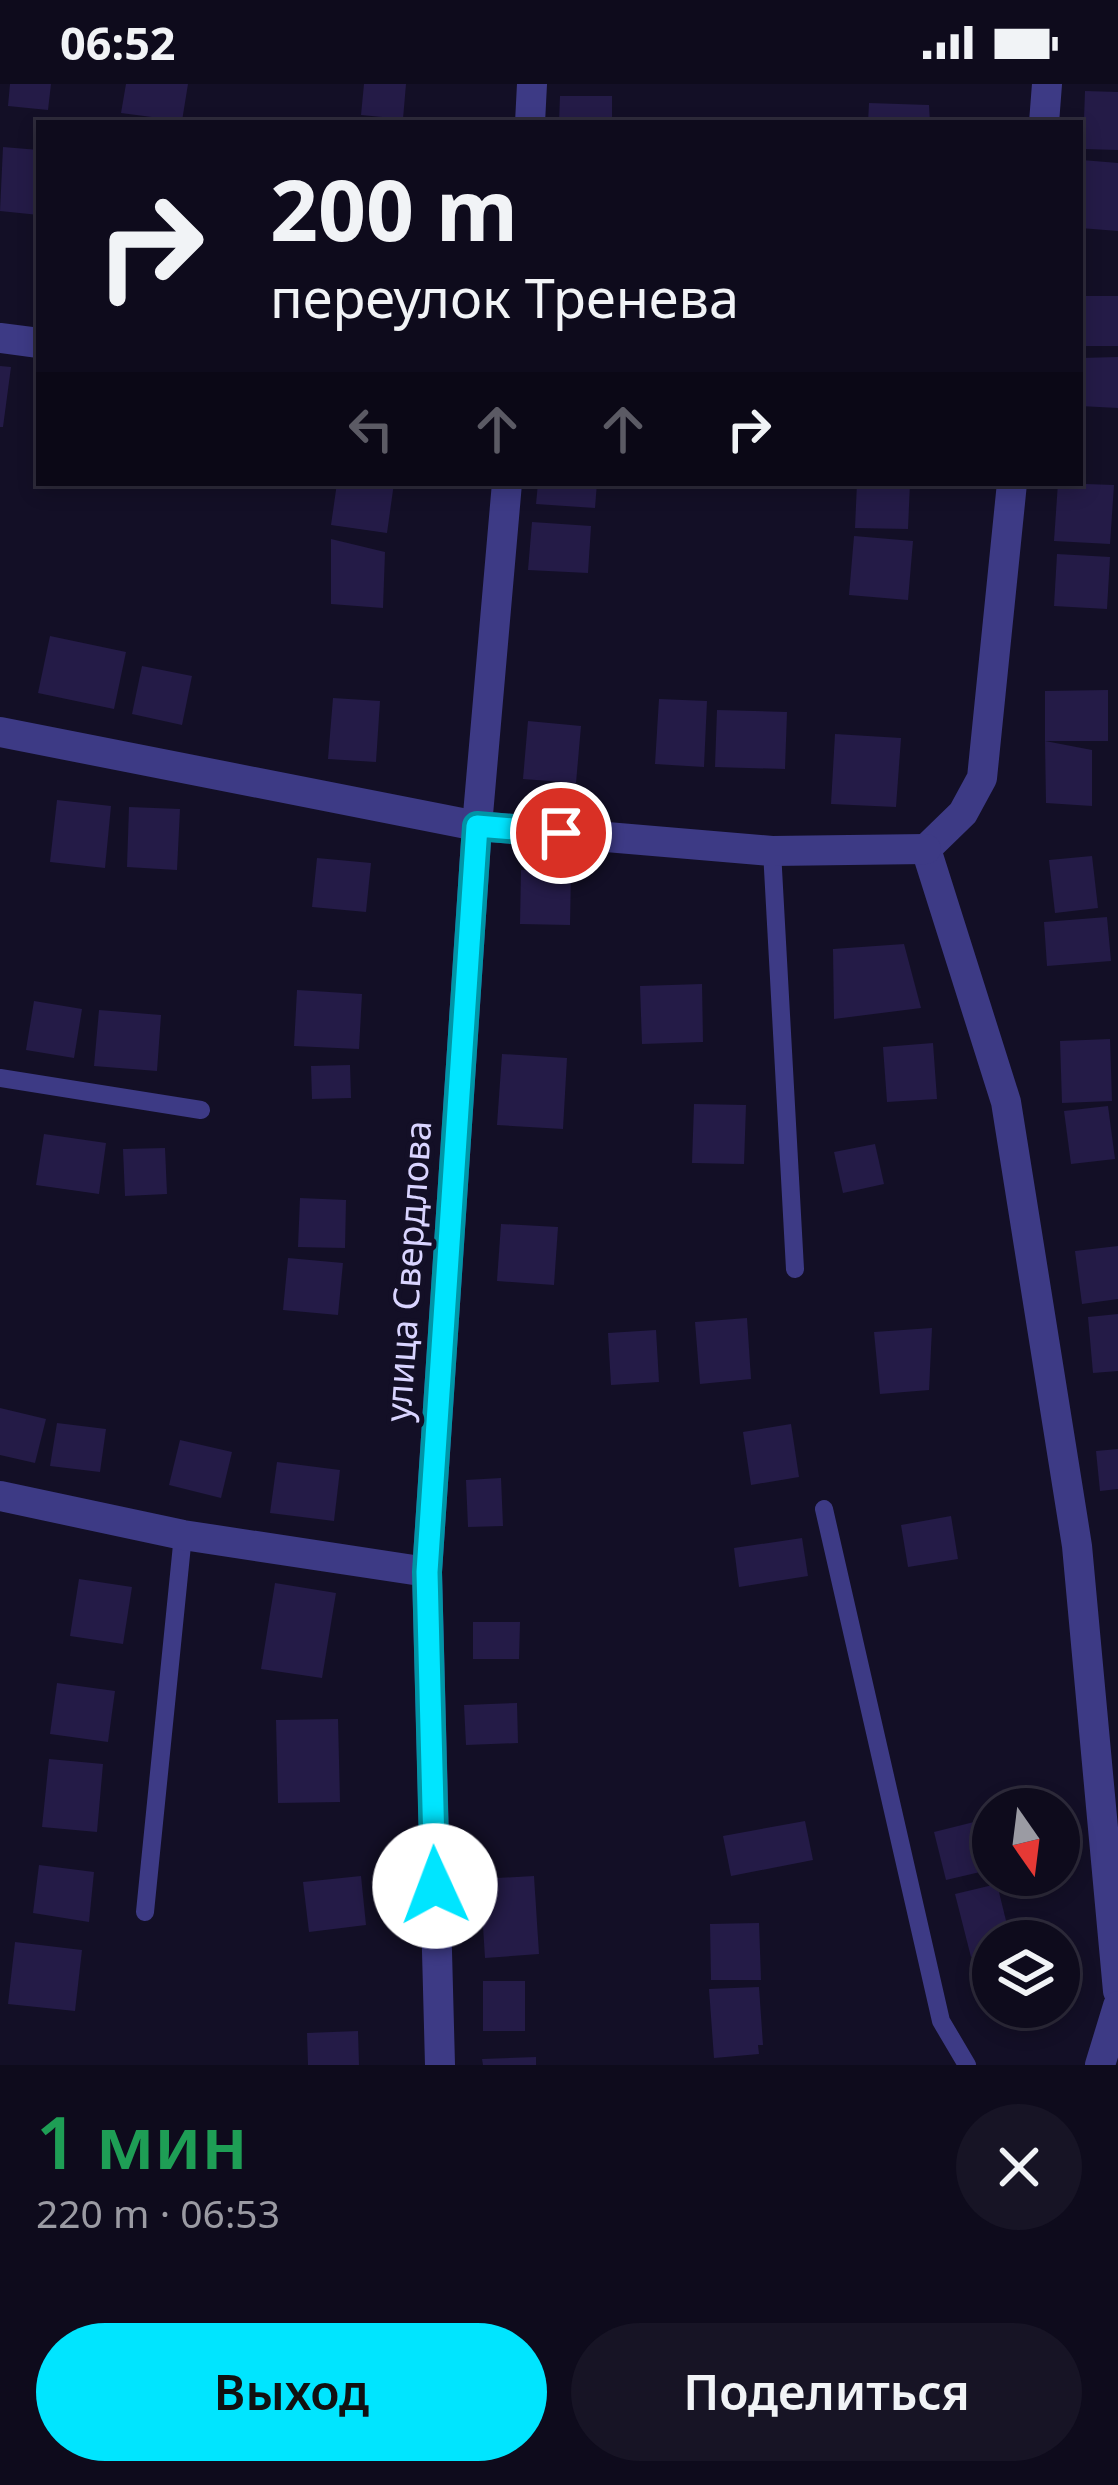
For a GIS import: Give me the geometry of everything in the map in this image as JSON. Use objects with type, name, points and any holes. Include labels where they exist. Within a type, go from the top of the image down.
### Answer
[{"type":"street","points":[[530,120],[532,84]]},
{"type":"street","points":[[1043,120],[1047,84]]},
{"type":"street","points":[[0,338],[36,343]]},
{"type":"street","name":"улица Свердлова","points":[[440,2065],[427,1572],[477,826],[507,486]]},
{"type":"street","points":[[0,733],[477,826],[772,851],[926,849],[963,813],[982,778],[1012,486]]},
{"type":"street","points":[[926,849],[1006,1102],[1077,1546],[1118,1991]]},
{"type":"street","points":[[0,1496],[183,1535],[427,1572]]},
{"type":"street","points":[[1100,2065],[1118,2006]]},
{"type":"lane","points":[[772,851],[795,1269]]},
{"type":"lane","points":[[0,1078],[201,1110]]},
{"type":"lane","points":[[824,1509],[941,2021],[967,2065]]},
{"type":"lane","points":[[145,1912],[183,1535]]},
{"type":"building","points":[[10,84],[51,84],[48,110],[8,106]]},
{"type":"building","points":[[126,84],[188,84],[182,120],[121,113]]},
{"type":"building","points":[[364,84],[406,84],[403,119],[361,115]]},
{"type":"building","points":[[1085,91],[1118,92],[1118,150],[1083,149]]},
{"type":"building","points":[[560,96],[612,96],[612,120],[559,120]]},
{"type":"building","points":[[869,103],[929,105],[930,120],[868,120]]},
{"type":"building","points":[[3,147],[36,150],[36,215],[0,211]]},
{"type":"building","points":[[1083,160],[1118,163],[1118,231],[1083,228]]},
{"type":"building","points":[[1083,296],[1118,296],[1118,346],[1083,346]]},
{"type":"building","points":[[1118,357],[1118,408],[1083,406],[1083,358]]},
{"type":"building","points":[[0,366],[11,367],[3,427],[0,427]]},
{"type":"building","points":[[1114,485],[1110,544],[1054,541],[1058,486]]},
{"type":"building","points":[[337,486],[394,486],[387,533],[331,525]]},
{"type":"building","points":[[538,486],[597,486],[595,508],[536,504]]},
{"type":"building","points":[[857,486],[910,486],[908,529],[855,528]]},
{"type":"building","points":[[532,522],[591,526],[588,573],[528,570]]},
{"type":"building","points":[[854,536],[913,541],[908,600],[849,595]]},
{"type":"building","points":[[331,539],[385,552],[383,608],[331,604]]},
{"type":"building","points":[[1057,554],[1110,557],[1107,609],[1054,606]]},
{"type":"building","points":[[50,636],[126,652],[114,709],[38,693]]},
{"type":"building","points":[[142,666],[192,676],[182,725],[132,714]]},
{"type":"building","points":[[1108,690],[1108,741],[1045,741],[1045,691]]},
{"type":"building","points":[[333,698],[380,701],[376,762],[328,759]]},
{"type":"building","points":[[659,699],[707,701],[704,767],[655,764]]},
{"type":"building","points":[[717,710],[787,712],[785,769],[715,767]]},
{"type":"building","points":[[528,721],[581,726],[576,783],[523,779]]},
{"type":"building","points":[[835,734],[901,738],[896,807],[831,804]]},
{"type":"building","points":[[1045,741],[1092,750],[1092,806],[1046,803]]},
{"type":"building","points":[[57,800],[111,806],[105,868],[50,862]]},
{"type":"building","points":[[129,807],[180,809],[177,870],[127,867]]},
{"type":"building","points":[[1092,856],[1098,908],[1055,913],[1049,860]]},
{"type":"building","points":[[317,858],[371,863],[366,912],[312,907]]},
{"type":"building","points":[[521,870],[571,871],[570,925],[520,924]]},
{"type":"building","points":[[1107,917],[1111,961],[1047,966],[1044,922]]},
{"type":"building","points":[[904,944],[921,1008],[834,1019],[833,949]]},
{"type":"building","points":[[702,984],[703,1042],[642,1044],[640,986]]},
{"type":"building","points":[[297,990],[362,994],[359,1049],[294,1046]]},
{"type":"building","points":[[34,1001],[82,1009],[74,1058],[26,1050]]},
{"type":"building","points":[[99,1010],[161,1015],[157,1071],[94,1066]]},
{"type":"building","points":[[1110,1039],[1112,1101],[1062,1103],[1060,1041]]},
{"type":"building","points":[[933,1043],[937,1099],[887,1102],[883,1047]]},
{"type":"building","points":[[502,1054],[567,1058],[563,1129],[497,1125]]},
{"type":"building","points":[[350,1065],[351,1098],[312,1099],[311,1066]]},
{"type":"building","points":[[694,1104],[746,1105],[744,1164],[692,1163]]},
{"type":"building","points":[[1108,1106],[1115,1159],[1071,1164],[1064,1111]]},
{"type":"building","points":[[44,1134],[106,1143],[99,1194],[36,1185]]},
{"type":"building","points":[[875,1144],[884,1184],[843,1193],[834,1152]]},
{"type":"building","points":[[165,1148],[167,1194],[125,1196],[123,1149]]},
{"type":"building","points":[[300,1198],[346,1200],[345,1248],[298,1247]]},
{"type":"building","points":[[501,1224],[558,1227],[554,1285],[497,1281]]},
{"type":"building","points":[[1118,1246],[1118,1299],[1082,1304],[1075,1251]]},
{"type":"building","points":[[288,1258],[343,1263],[338,1315],[283,1310]]},
{"type":"building","points":[[1118,1314],[1118,1371],[1093,1373],[1088,1317]]},
{"type":"building","points":[[747,1318],[751,1379],[700,1384],[695,1322]]},
{"type":"building","points":[[932,1328],[929,1390],[880,1394],[874,1332]]},
{"type":"building","points":[[656,1330],[659,1382],[611,1385],[608,1333]]},
{"type":"building","points":[[0,1408],[46,1419],[35,1463],[0,1455]]},
{"type":"building","points":[[57,1423],[106,1429],[100,1472],[50,1466]]},
{"type":"building","points":[[791,1424],[799,1477],[751,1485],[743,1432]]},
{"type":"building","points":[[180,1440],[232,1452],[221,1498],[169,1485]]},
{"type":"building","points":[[1118,1449],[1118,1489],[1100,1491],[1096,1451]]},
{"type":"building","points":[[277,1462],[340,1470],[334,1521],[270,1513]]},
{"type":"building","points":[[501,1478],[503,1526],[468,1527],[466,1480]]},
{"type":"building","points":[[951,1516],[958,1559],[908,1567],[901,1525]]},
{"type":"building","points":[[802,1538],[808,1576],[739,1587],[734,1548]]},
{"type":"building","points":[[79,1579],[132,1587],[123,1644],[70,1636]]},
{"type":"building","points":[[275,1583],[336,1593],[322,1678],[261,1669]]},
{"type":"building","points":[[473,1622],[520,1622],[519,1659],[473,1659]]},
{"type":"building","points":[[57,1683],[115,1691],[108,1742],[50,1734]]},
{"type":"building","points":[[517,1703],[518,1743],[466,1745],[464,1705]]},
{"type":"building","points":[[338,1719],[340,1802],[278,1803],[276,1720]]},
{"type":"building","points":[[49,1759],[103,1764],[97,1832],[42,1827]]},
{"type":"building","points":[[805,1821],[813,1860],[731,1876],[723,1836]]},
{"type":"building","points":[[972,1822],[972,1874],[946,1880],[934,1832]]},
{"type":"building","points":[[39,1865],[94,1872],[89,1922],[33,1913]]},
{"type":"building","points":[[361,1876],[366,1925],[309,1932],[303,1882]]},
{"type":"building","points":[[534,1876],[539,1954],[485,1958],[480,1879]]},
{"type":"building","points":[[972,1890],[972,1896],[1000,1896],[1006,1920],[972,1920],[972,1957],[971,1957],[955,1894]]},
{"type":"building","points":[[759,1923],[761,1980],[711,1980],[710,1924]]},
{"type":"building","points":[[15,1942],[82,1950],[75,2011],[8,2004]]},
{"type":"building","points":[[483,1981],[525,1981],[525,2031],[483,2031]]},
{"type":"building","points":[[759,1987],[763,2045],[758,2045],[759,2054],[714,2058],[709,1989]]},
{"type":"building","points":[[358,2031],[359,2065],[308,2065],[307,2033]]},
{"type":"building","points":[[536,2057],[536,2065],[483,2065],[482,2059]]},
{"type":"route","points":[[435,1886],[427,1572],[477,826],[561,833]]}]
